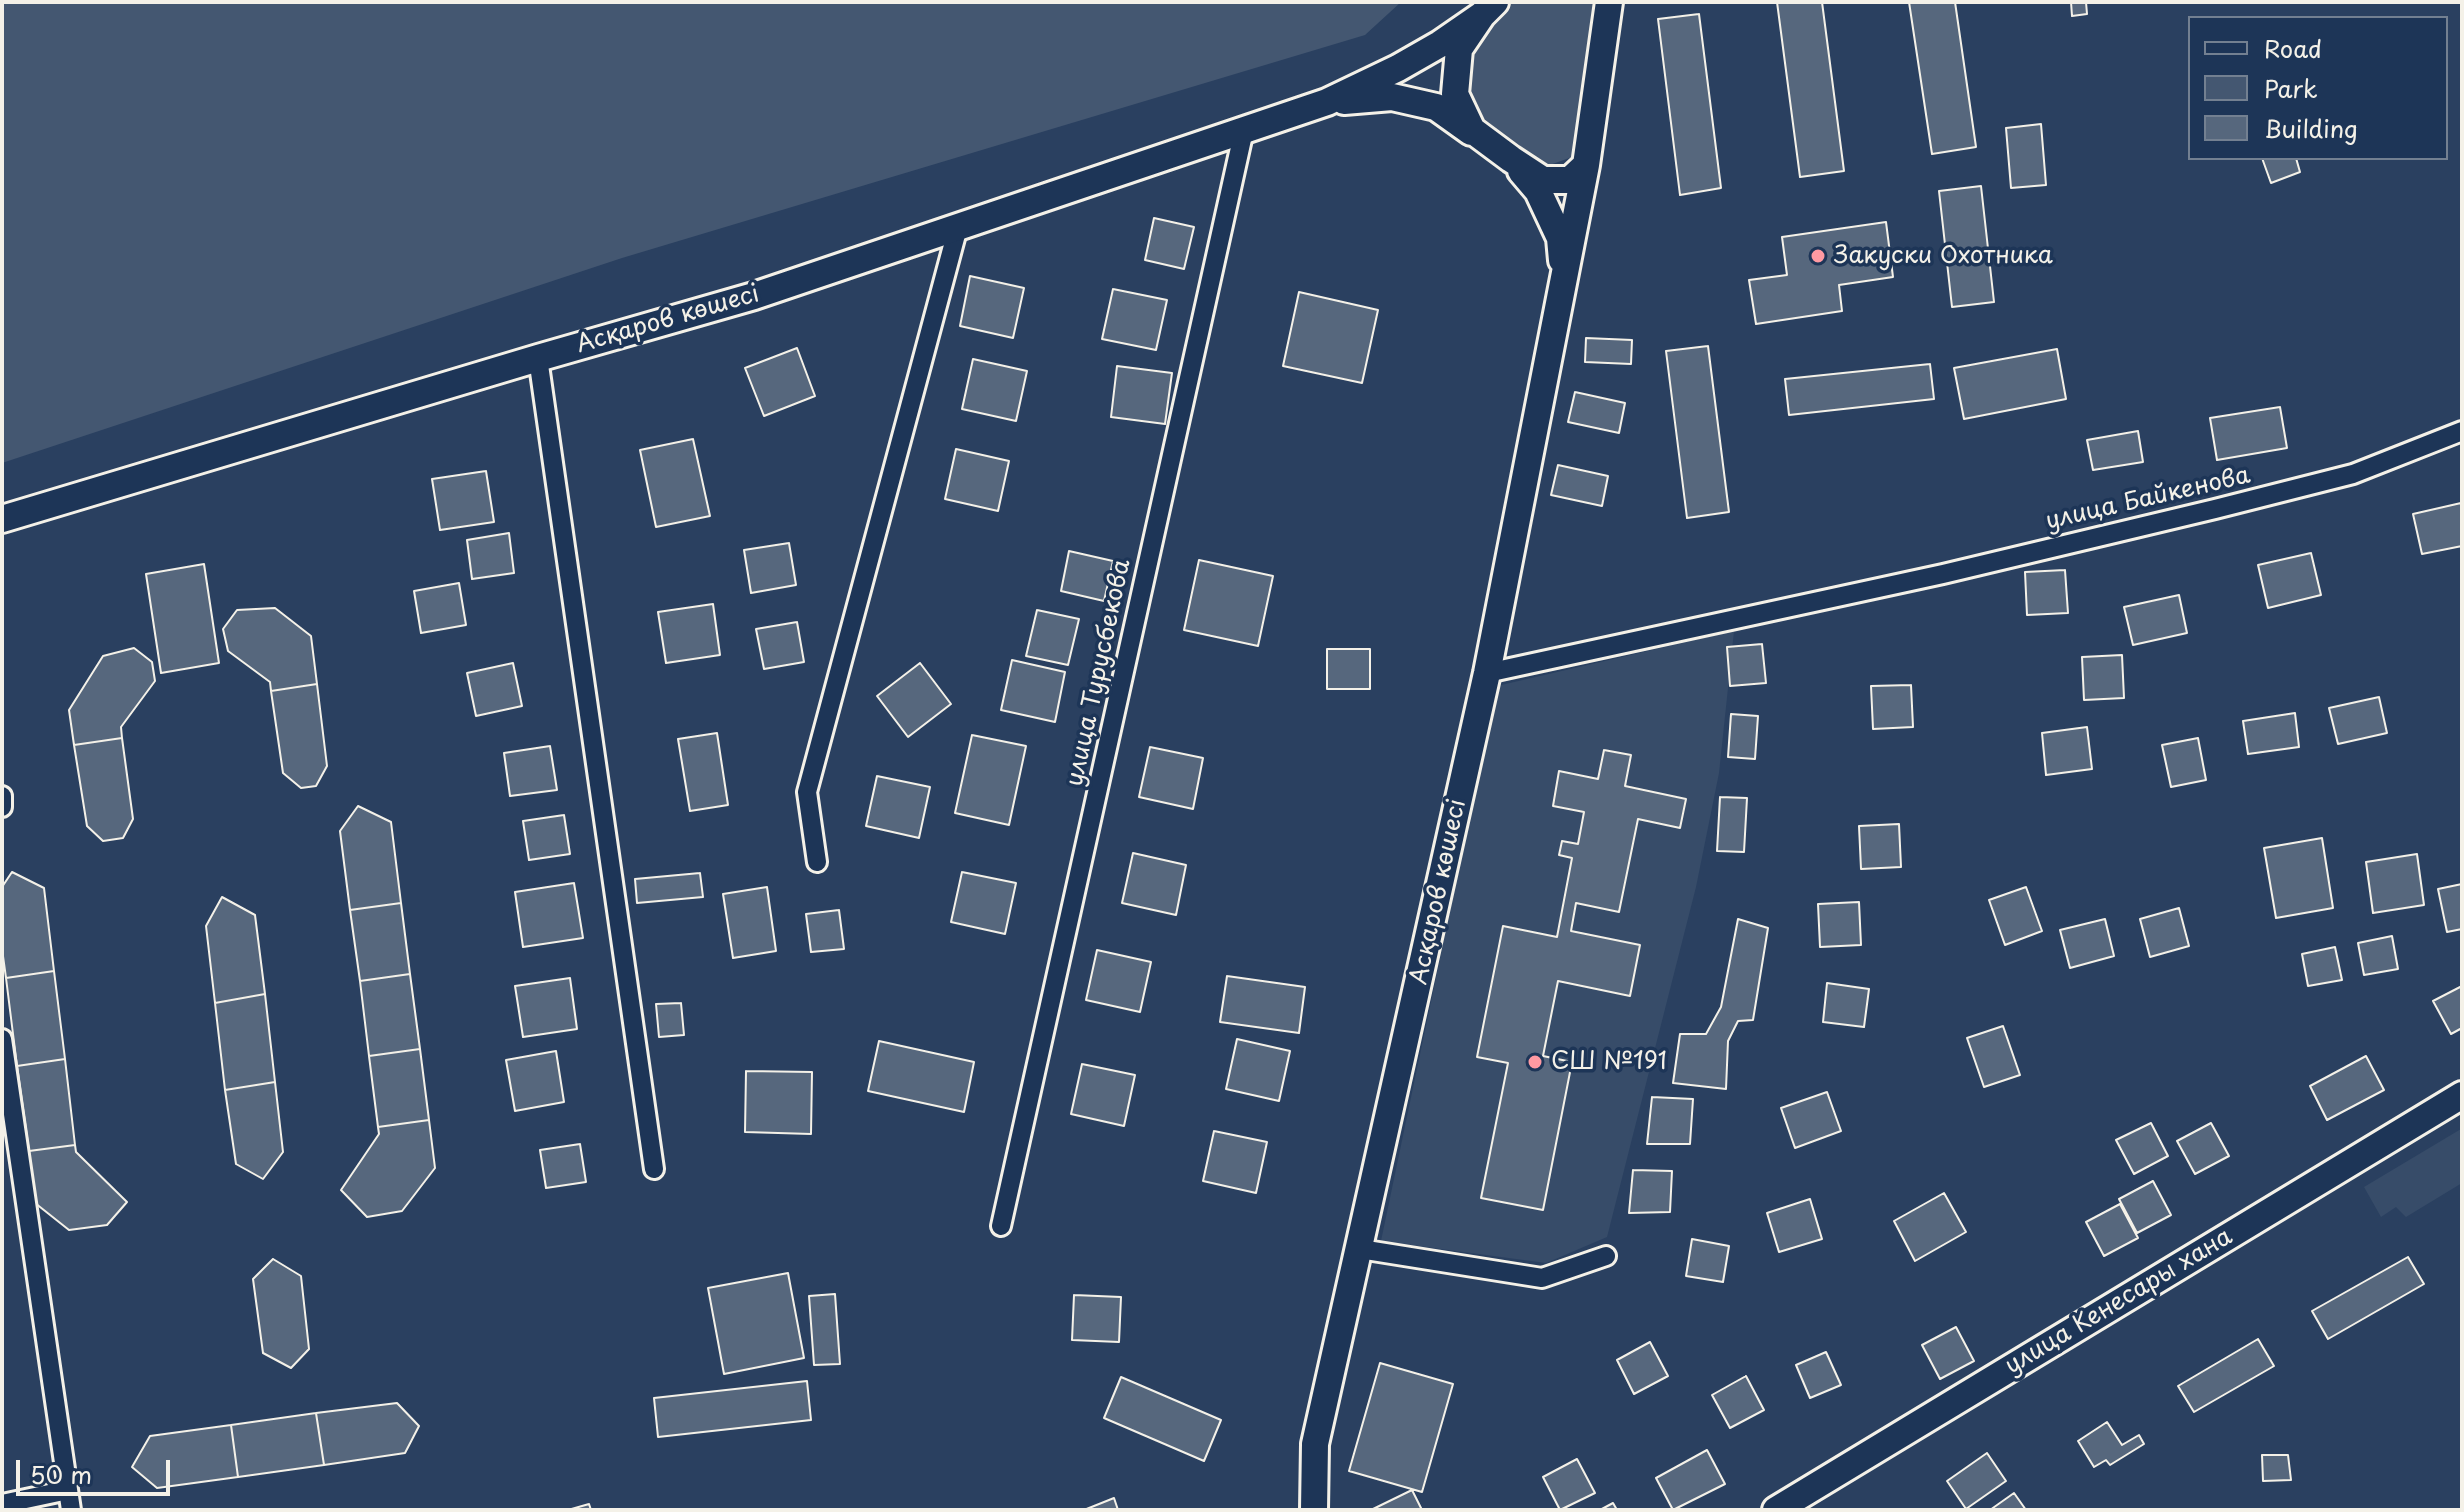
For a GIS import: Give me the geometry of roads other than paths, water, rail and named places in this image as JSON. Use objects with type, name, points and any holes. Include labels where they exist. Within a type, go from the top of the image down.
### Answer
[{"type":"street","name":"Асқаров көшесі","points":[[1314,1510],[1315,1444],[1487,673],[1586,165],[1609,2]]},
{"type":"street","points":[[1327,102],[1440,44],[1488,8]]},
{"type":"street","points":[[1488,8],[1459,49],[1455,94],[1472,130],[1511,159],[1538,191],[1560,238],[1564,272]]},
{"type":"street","points":[[1327,102],[1392,97],[1436,107],[1543,180],[1570,180],[1586,165]]},
{"type":"street","name":"Асқаров көшесі","points":[[2,519],[754,296],[1327,102]]},
{"type":"street","name":"улица Турусбекова","points":[[1001,1226],[1244,130]]},
{"type":"street","points":[[817,862],[807,792],[958,227]]},
{"type":"street","points":[[538,358],[654,1169]]},
{"type":"street","name":"улица Байкенова","points":[[1487,673],[1840,596],[2215,509],[2353,474],[2462,431]]},
{"type":"street","points":[[2,796],[2,807]]},
{"type":"street","points":[[2,1039],[71,1510]]},
{"type":"street","name":"улица Кенесары хана","points":[[1776,1510],[2462,1095]]},
{"type":"street","points":[[1360,1249],[1542,1278],[1606,1256]]},
{"type":"street","points":[[2,1504],[29,1491],[68,1490]]},
{"type":"place","name":"Закуски Охотника","points":[[1818,256]]},
{"type":"place","name":"СШ №191","points":[[1535,1062]]}]
